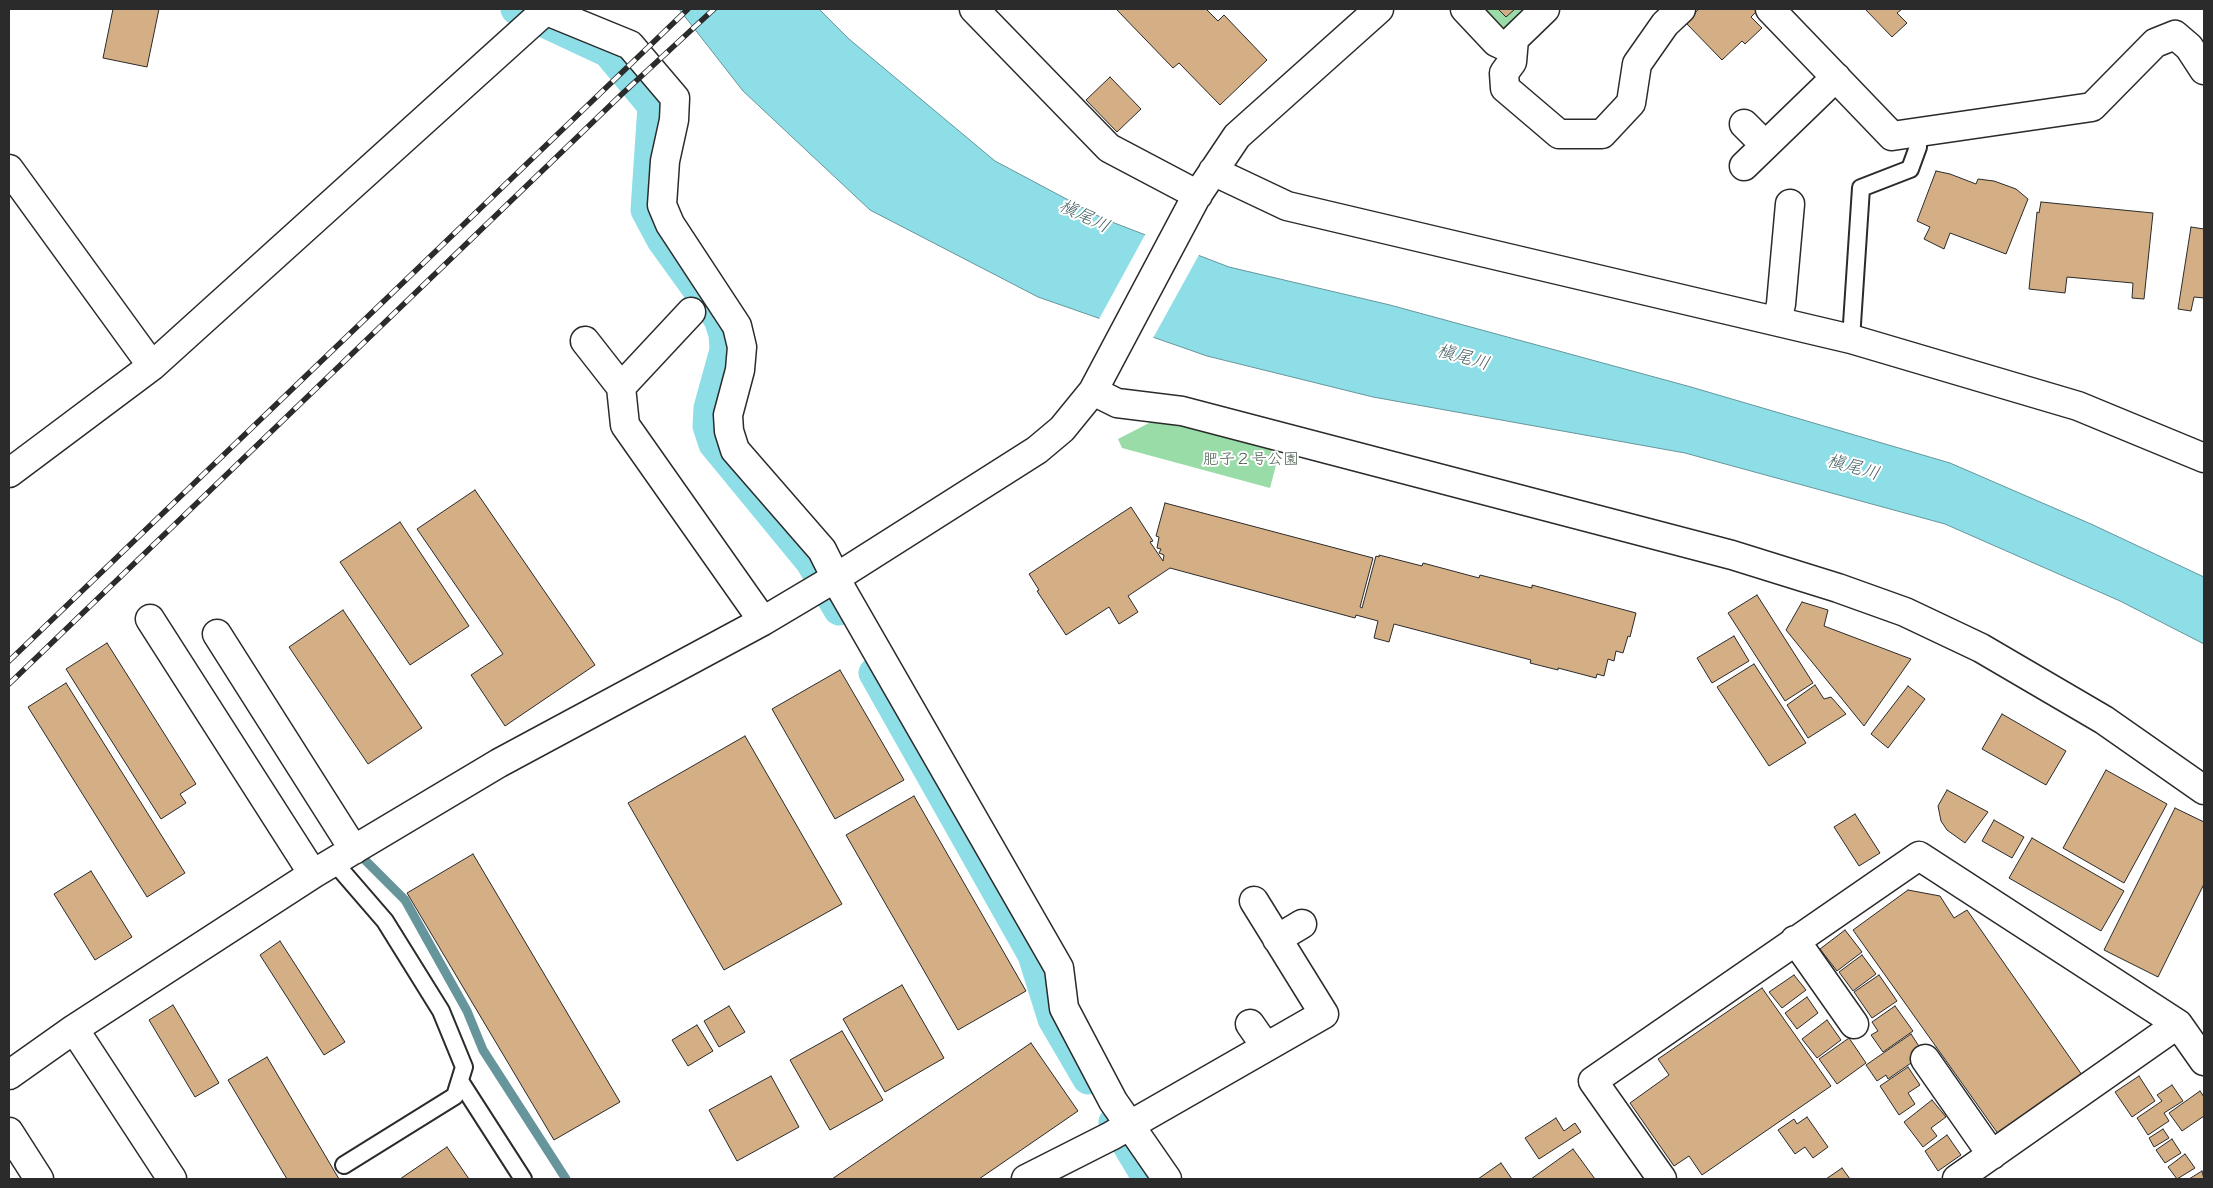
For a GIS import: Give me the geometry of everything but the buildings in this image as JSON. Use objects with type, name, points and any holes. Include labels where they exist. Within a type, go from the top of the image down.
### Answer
[{"type":"street","points":[[974,9],[1109,148],[1197,196]]},
{"type":"street","points":[[9,1075],[74,1028],[333,862],[499,764],[763,621],[835,578],[1038,450],[1062,429],[1096,385],[1197,196],[1212,171],[1238,136],[1379,9]]},
{"type":"street","points":[[1465,9],[1496,42],[1513,50]]},
{"type":"street","points":[[1545,9],[1514,39],[1512,62],[1504,73],[1505,88],[1559,134],[1602,134],[1631,103],[1637,64],[1665,24],[1681,9]]},
{"type":"street","points":[[1770,9],[1892,136],[2092,107],[2155,43],[2175,35],[2189,47],[2204,70]]},
{"type":"street","points":[[9,473],[152,366],[539,15],[630,45],[675,98],[674,120],[665,161],[662,205],[670,224],[737,326],[742,347],[740,370],[728,415],[729,431],[734,450],[822,550],[835,578],[1059,968],[1064,1008],[1112,1101],[1122,1130],[1167,1179]]},
{"type":"street","points":[[1744,166],[1836,77]]},
{"type":"street","points":[[1744,124],[1766,145]]},
{"type":"street","points":[[9,168],[152,366]]},
{"type":"street","points":[[1212,171],[1287,206],[1851,339],[2078,406],[2204,458]]},
{"type":"street","points":[[1777,321],[1781,304],[1790,204]]},
{"type":"street","points":[[621,387],[691,312]]},
{"type":"street","points":[[585,341],[621,387],[625,425],[763,621]]},
{"type":"street","points":[[1096,385],[1117,403],[1182,411],[1732,555],[1838,588],[1905,612],[1981,648],[2104,720],[2204,790]]},
{"type":"street","points":[[150,619],[333,862]]},
{"type":"street","points":[[218,634],[333,862]]},
{"type":"street","points":[[1662,1179],[1593,1080],[1918,856],[2178,1024],[2204,1061]]},
{"type":"street","points":[[1026,1179],[1122,1130],[1324,1014],[1254,901]]},
{"type":"street","points":[[1277,938],[1302,924]]},
{"type":"street","points":[[1795,940],[1854,1024]]},
{"type":"street","points":[[1250,1024],[1266,1047]]},
{"type":"street","points":[[1957,1179],[2178,1024]]},
{"type":"street","points":[[74,1028],[172,1179]]},
{"type":"street","points":[[1925,1059],[1992,1155]]},
{"type":"street","points":[[9,1132],[39,1179]]},
{"type":"lane","points":[[1851,339],[1861,188],[1910,169],[1918,147],[1918,132]]},
{"type":"lane","points":[[333,862],[385,921],[441,1011],[464,1067],[455,1096],[344,1165]]},
{"type":"lane","points":[[460,1081],[523,1179]]},
{"type":"green space","points":[[1480,9],[1532,9],[1512,28],[1499,29]]},
{"type":"green space","name":"肥子２号公園","points":[[1151,422],[1201,425],[1281,446],[1270,488],[1122,448],[1118,439]]},
{"type":"water","name":"槇尾川","points":[[679,9],[819,9],[849,39],[995,161],[1104,219],[1229,267],[1390,305],[1691,387],[1950,463],[2091,524],[2204,577],[2204,644],[2120,601],[1945,524],[1685,453],[1373,397],[1207,356],[1038,297],[870,210],[743,91]]},
{"type":"pier","points":[[1146,233],[1200,253],[1152,340],[1098,321]]},
{"type":"waterway","points":[[516,9],[608,52],[653,106],[646,210],[662,240],[719,319],[724,334],[725,350],[709,408],[708,426],[714,444],[811,562],[839,610]]},
{"type":"waterway","points":[[874,673],[1033,955],[1053,1019],[1088,1079]]},
{"type":"waterway","points":[[366,861],[405,900],[467,1011],[483,1050],[566,1179]]},
{"type":"waterway","points":[[1114,1122],[1148,1179]]},
{"type":"railway","points":[[9,661],[688,9]]},
{"type":"railway","points":[[9,684],[622,94],[714,9]]}]
